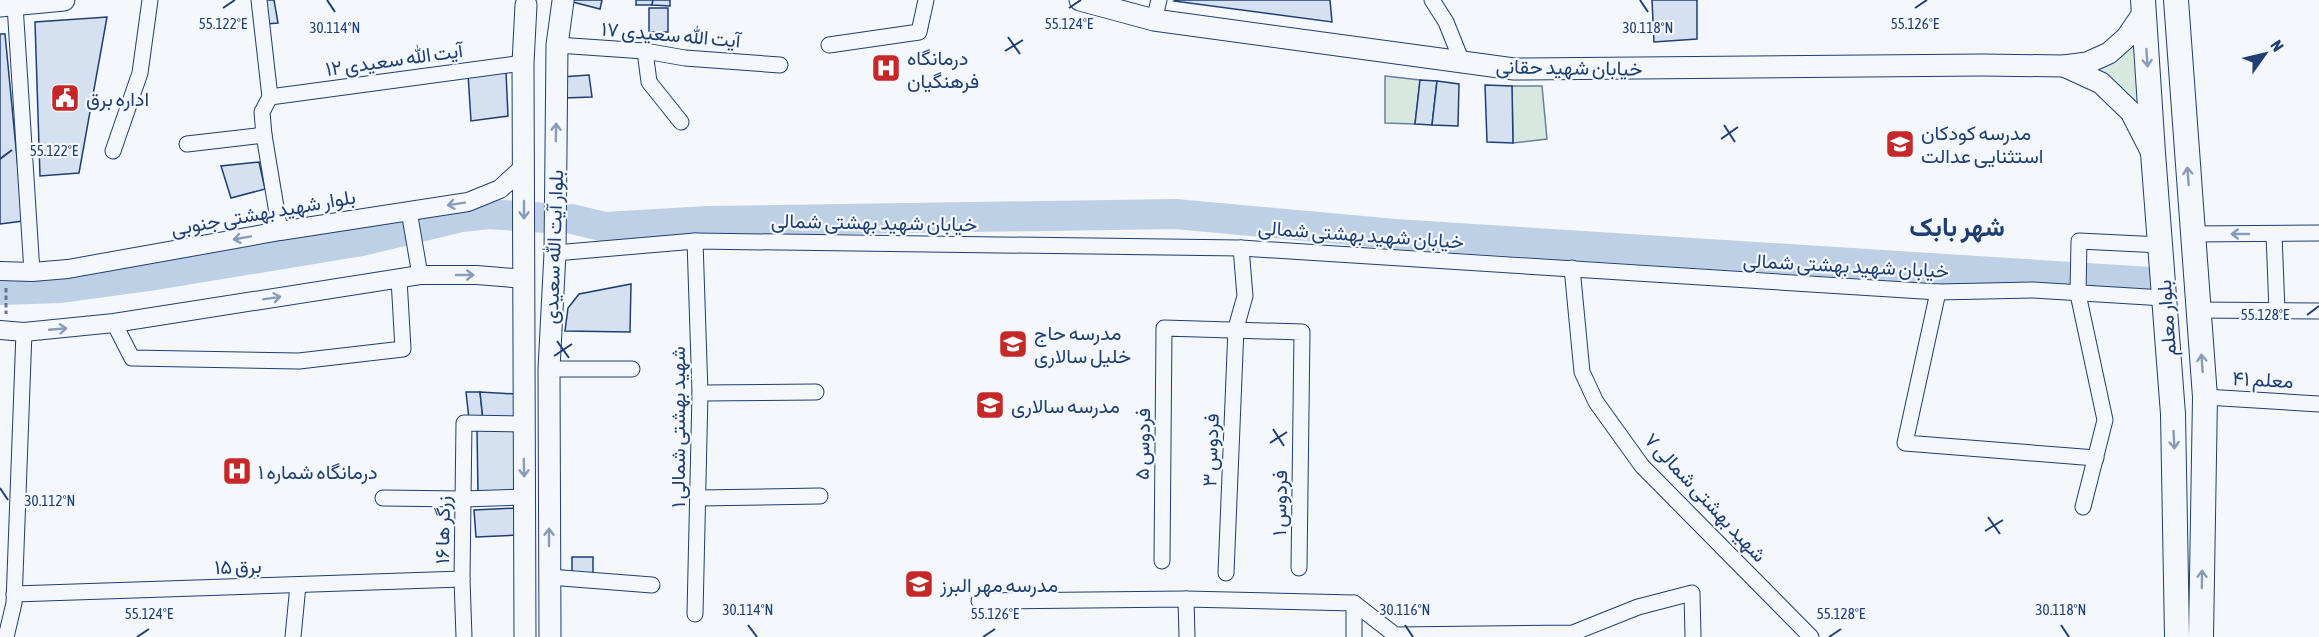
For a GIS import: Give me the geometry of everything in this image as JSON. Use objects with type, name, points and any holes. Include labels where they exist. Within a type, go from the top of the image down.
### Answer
[{"type":"main road","points":[[8,5],[64,0]]},
{"type":"main road","points":[[521,2],[545,7],[563,0]]},
{"type":"main road","name":"بلوار آیت الله سعیدی","points":[[550,637],[549,369],[555,253],[557,45],[563,0]]},
{"type":"main road","name":"خیابان شهید حقانی","points":[[1080,0],[1156,10],[1514,69],[2064,66]]},
{"type":"main road","name":"بلوار معلم","points":[[2176,0],[2205,397],[2189,631]]},
{"type":"main road","name":"بلوار آیت الله سعیدی","points":[[521,2],[524,63],[525,637]]},
{"type":"main road","points":[[2064,66],[2087,63],[2109,53],[2127,37],[2143,6]]},
{"type":"main road","name":"بلوار معلم","points":[[2143,6],[2152,153],[2161,245],[2189,631]]},
{"type":"main road","points":[[2064,66],[2101,83],[2131,112],[2152,153]]},
{"type":"street","points":[[113,151],[140,73],[150,0]]},
{"type":"street","points":[[259,0],[270,97],[262,112],[264,135],[280,231]]},
{"type":"street","points":[[829,45],[919,32],[926,0]]},
{"type":"street","points":[[1432,0],[1446,22],[1462,62]]},
{"type":"street","points":[[8,5],[25,154],[32,272]]},
{"type":"street","name":"آیت الله سعیدی ۱۷","points":[[557,45],[645,51],[685,58],[780,65]]},
{"type":"street","points":[[645,51],[649,82],[681,122]]},
{"type":"street","name":"آیت الله سعیدی ۱۲","points":[[270,97],[524,63]]},
{"type":"street","points":[[188,144],[264,135]]},
{"type":"street","name":"بلوار شهید بهشتی جنوبی","points":[[3,278],[468,202],[500,189],[524,167]]},
{"type":"street","points":[[409,211],[420,275]]},
{"type":"street","points":[[2192,234],[2319,233]]},
{"type":"street","points":[[2274,234],[2277,311]]},
{"type":"street","name":"خیابان شهید بهشتی شمالی","points":[[555,253],[695,241],[1241,248],[1938,292],[2033,290],[2164,298]]},
{"type":"street","name":"شهید بهشتی شمالی ۱","points":[[694,614],[700,393],[695,241]]},
{"type":"street","points":[[2083,507],[2105,420],[2078,294],[2079,241],[2161,245]]},
{"type":"street","name":"فردوس ۳","points":[[1227,573],[1236,328],[1245,296],[1241,248]]},
{"type":"street","name":"شهید بهشتی شمالی ۷","points":[[1572,268],[1582,372],[1596,402],[1642,466],[1811,637]]},
{"type":"street","points":[[3,324],[24,332],[114,322],[420,275],[477,275],[524,279]]},
{"type":"street","points":[[114,322],[132,358],[298,362],[404,349],[399,279]]},
{"type":"street","points":[[1938,292],[1905,443],[2096,458]]},
{"type":"street","points":[[2198,310],[2319,311]]},
{"type":"street","name":"فردوس ۵","points":[[1162,561],[1164,328],[1236,328]]},
{"type":"street","name":"فردوس ۱","points":[[1236,328],[1302,332],[1299,568]]},
{"type":"street","points":[[6,637],[11,595],[24,332]]},
{"type":"street","points":[[549,369],[632,369]]},
{"type":"street","points":[[700,393],[816,392]]},
{"type":"street","name":"معلم ۴۱","points":[[2205,397],[2319,404]]},
{"type":"street","name":"زرگر ها ۱۶","points":[[464,637],[462,579],[464,423],[523,424]]},
{"type":"street","points":[[698,498],[820,496]]},
{"type":"street","points":[[383,498],[463,500],[525,498]]},
{"type":"street","points":[[549,577],[652,585]]},
{"type":"street","name":"برق ۱۵","points":[[11,595],[462,579]]},
{"type":"street","points":[[293,637],[298,585]]},
{"type":"street","points":[[979,601],[1186,599],[1354,603],[1395,635],[1574,633],[1638,607],[1692,593],[1693,637]]},
{"type":"street","points":[[1186,599],[1187,637]]},
{"type":"street","points":[[1354,603],[1354,637]]},
{"type":"path","points":[[3,278],[3,324]]},
{"type":"shaded area","points":[[2139,24],[2148,140],[2088,65]]},
{"type":"shaded area","points":[[1385,76],[1420,80],[1415,124],[1385,123]]},
{"type":"shaded area","points":[[1512,86],[1542,86],[1547,139],[1513,143]]},
{"type":"building","points":[[265,0],[274,0],[278,23],[266,24]]},
{"type":"building","points":[[570,0],[602,0],[600,9],[569,1]]},
{"type":"building","points":[[636,0],[653,0],[652,5],[636,5]]},
{"type":"building","points":[[653,0],[670,0],[670,6],[652,5]]},
{"type":"building","points":[[1330,0],[1332,22],[1174,1]]},
{"type":"building","points":[[1652,0],[1697,0],[1697,39],[1654,42]]},
{"type":"building","points":[[649,8],[668,8],[668,32],[649,32]]},
{"type":"building","name":"اداره برق","points":[[107,17],[79,173],[40,176],[35,22]]},
{"type":"building","points":[[0,34],[5,34],[23,221],[0,224]]},
{"type":"building","points":[[506,72],[508,116],[471,121],[468,74]]},
{"type":"building","points":[[589,75],[592,97],[563,98],[561,77]]},
{"type":"building","points":[[1420,80],[1437,81],[1432,125],[1415,124]]},
{"type":"building","points":[[1437,81],[1459,84],[1458,126],[1432,125]]},
{"type":"building","points":[[1485,85],[1512,86],[1513,143],[1487,142]]},
{"type":"building","points":[[259,162],[265,189],[231,198],[221,166]]},
{"type":"building","points":[[631,284],[630,332],[565,331],[568,308],[579,294]]},
{"type":"building","points":[[466,392],[480,392],[483,420],[469,419]]},
{"type":"building","points":[[480,392],[516,394],[517,420],[483,420]]},
{"type":"building","points":[[477,430],[517,430],[518,493],[478,494]]},
{"type":"building","points":[[518,508],[518,535],[476,537],[474,510]]},
{"type":"building","points":[[572,557],[593,557],[593,575],[572,572]]},
{"type":"waterway","points":[[0,290],[61,288],[149,276],[362,241],[462,217],[488,214],[546,218]]},
{"type":"waterway","points":[[572,219],[605,227],[708,221],[1175,214],[1395,234],[2150,282]]},
{"type":"place","name":"درمانگاه فرهنگیان","points":[[886,68]]},
{"type":"place","name":"اداره برق","points":[[65,98]]},
{"type":"place","name":"مدرسه کودکان استثنایی عدالت","points":[[1900,144]]},
{"type":"place","name":"مدرسه حاج خلیل سالاری","points":[[1013,344]]},
{"type":"place","name":"مدرسه سالاری","points":[[990,405]]},
{"type":"place","name":"درمانگاه شماره ۱","points":[[237,471]]},
{"type":"place","name":"مدرسه مهر البرز","points":[[919,584]]},
{"type":"district","name":"شهر بابک","points":[[1957,227]]}]
